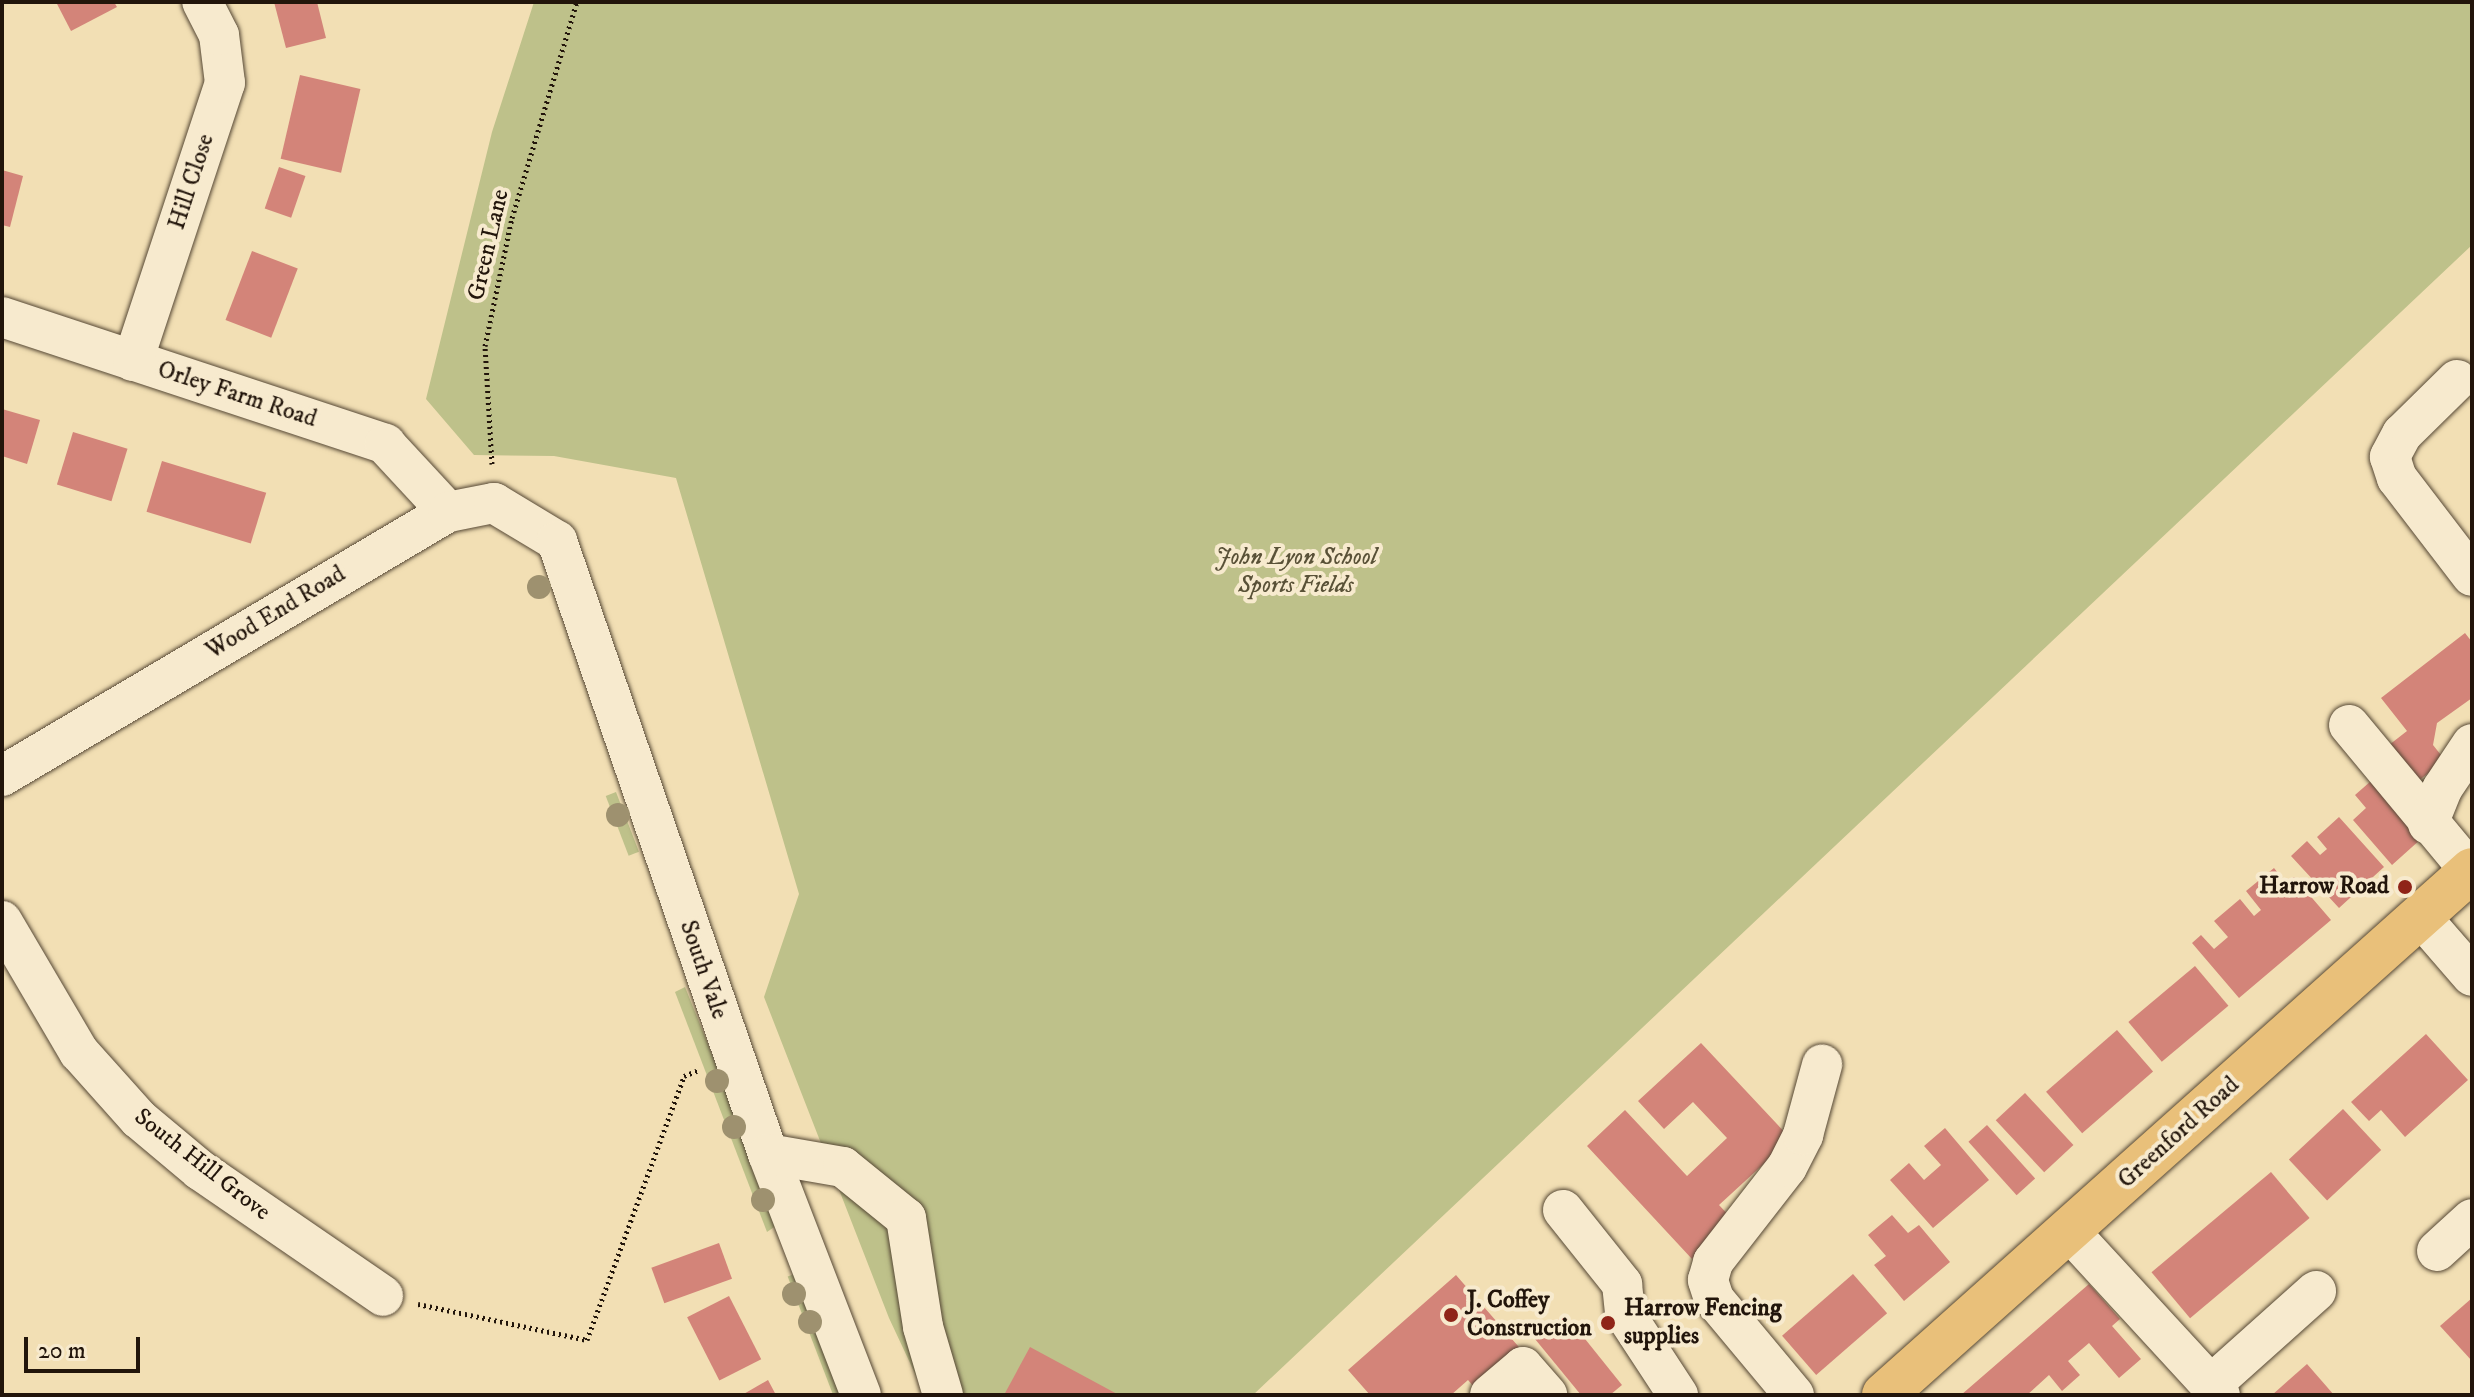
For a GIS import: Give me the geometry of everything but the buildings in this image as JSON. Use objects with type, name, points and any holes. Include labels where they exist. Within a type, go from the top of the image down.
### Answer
[{"type":"main road","name":"Greenford Road","points":[[1884,1395],[2471,871]]},
{"type":"street","name":"Hill Close","points":[[133,361],[225,83],[219,35],[202,2]]},
{"type":"street","name":"Orley Farm Road","points":[[2,317],[385,444],[448,512]]},
{"type":"street","points":[[2457,380],[2402,434],[2390,457],[2397,478],[2472,576]]},
{"type":"street","name":"Wood End Road","points":[[2,776],[448,512],[494,503]]},
{"type":"street","name":"South Vale","points":[[494,503],[557,541],[768,1154],[861,1395]]},
{"type":"street","points":[[2349,725],[2428,824],[2471,871]]},
{"type":"street","points":[[2428,824],[2442,789],[2472,744]]},
{"type":"street","points":[[2420,916],[2472,976]]},
{"type":"street","name":"South Hill Grove","points":[[2,921],[79,1052],[139,1119],[200,1170],[383,1296]]},
{"type":"street","points":[[1794,1395],[1714,1299],[1708,1280],[1713,1262],[1787,1167],[1803,1135],[1822,1065]]},
{"type":"street","points":[[768,1154],[843,1167],[906,1218],[923,1327],[943,1395]]},
{"type":"street","points":[[1563,1210],[1622,1284],[1625,1314],[1678,1395]]},
{"type":"street","points":[[2437,1251],[2472,1219]]},
{"type":"street","points":[[2069,1231],[2216,1390],[2316,1291]]},
{"type":"street","points":[[1490,1395],[1523,1367],[1547,1395]]},
{"type":"path","name":"Green Lane","points":[[494,503],[485,346],[512,218],[577,2]]},
{"type":"path","points":[[383,1296],[587,1340],[684,1076],[733,1055]]},
{"type":"green space","name":"John Lyon School Sports Fields","points":[[534,2],[2472,2],[2472,245],[1253,1395],[925,1395],[889,1318],[764,997],[799,894],[676,478],[554,456],[474,455],[426,399],[492,132]]},
{"type":"green space","points":[[616,792],[639,852],[629,856],[606,796]]},
{"type":"green space","points":[[685,987],[780,1223],[767,1232],[675,992]]},
{"type":"green space","points":[[797,1273],[844,1395],[833,1395],[788,1277]]},
{"type":"place","name":"Harrow Road","points":[[2405,887]]},
{"type":"place","name":"J. Coffey Construction","points":[[1451,1315]]},
{"type":"place","name":"Harrow Fencing supplies","points":[[1608,1323]]}]
